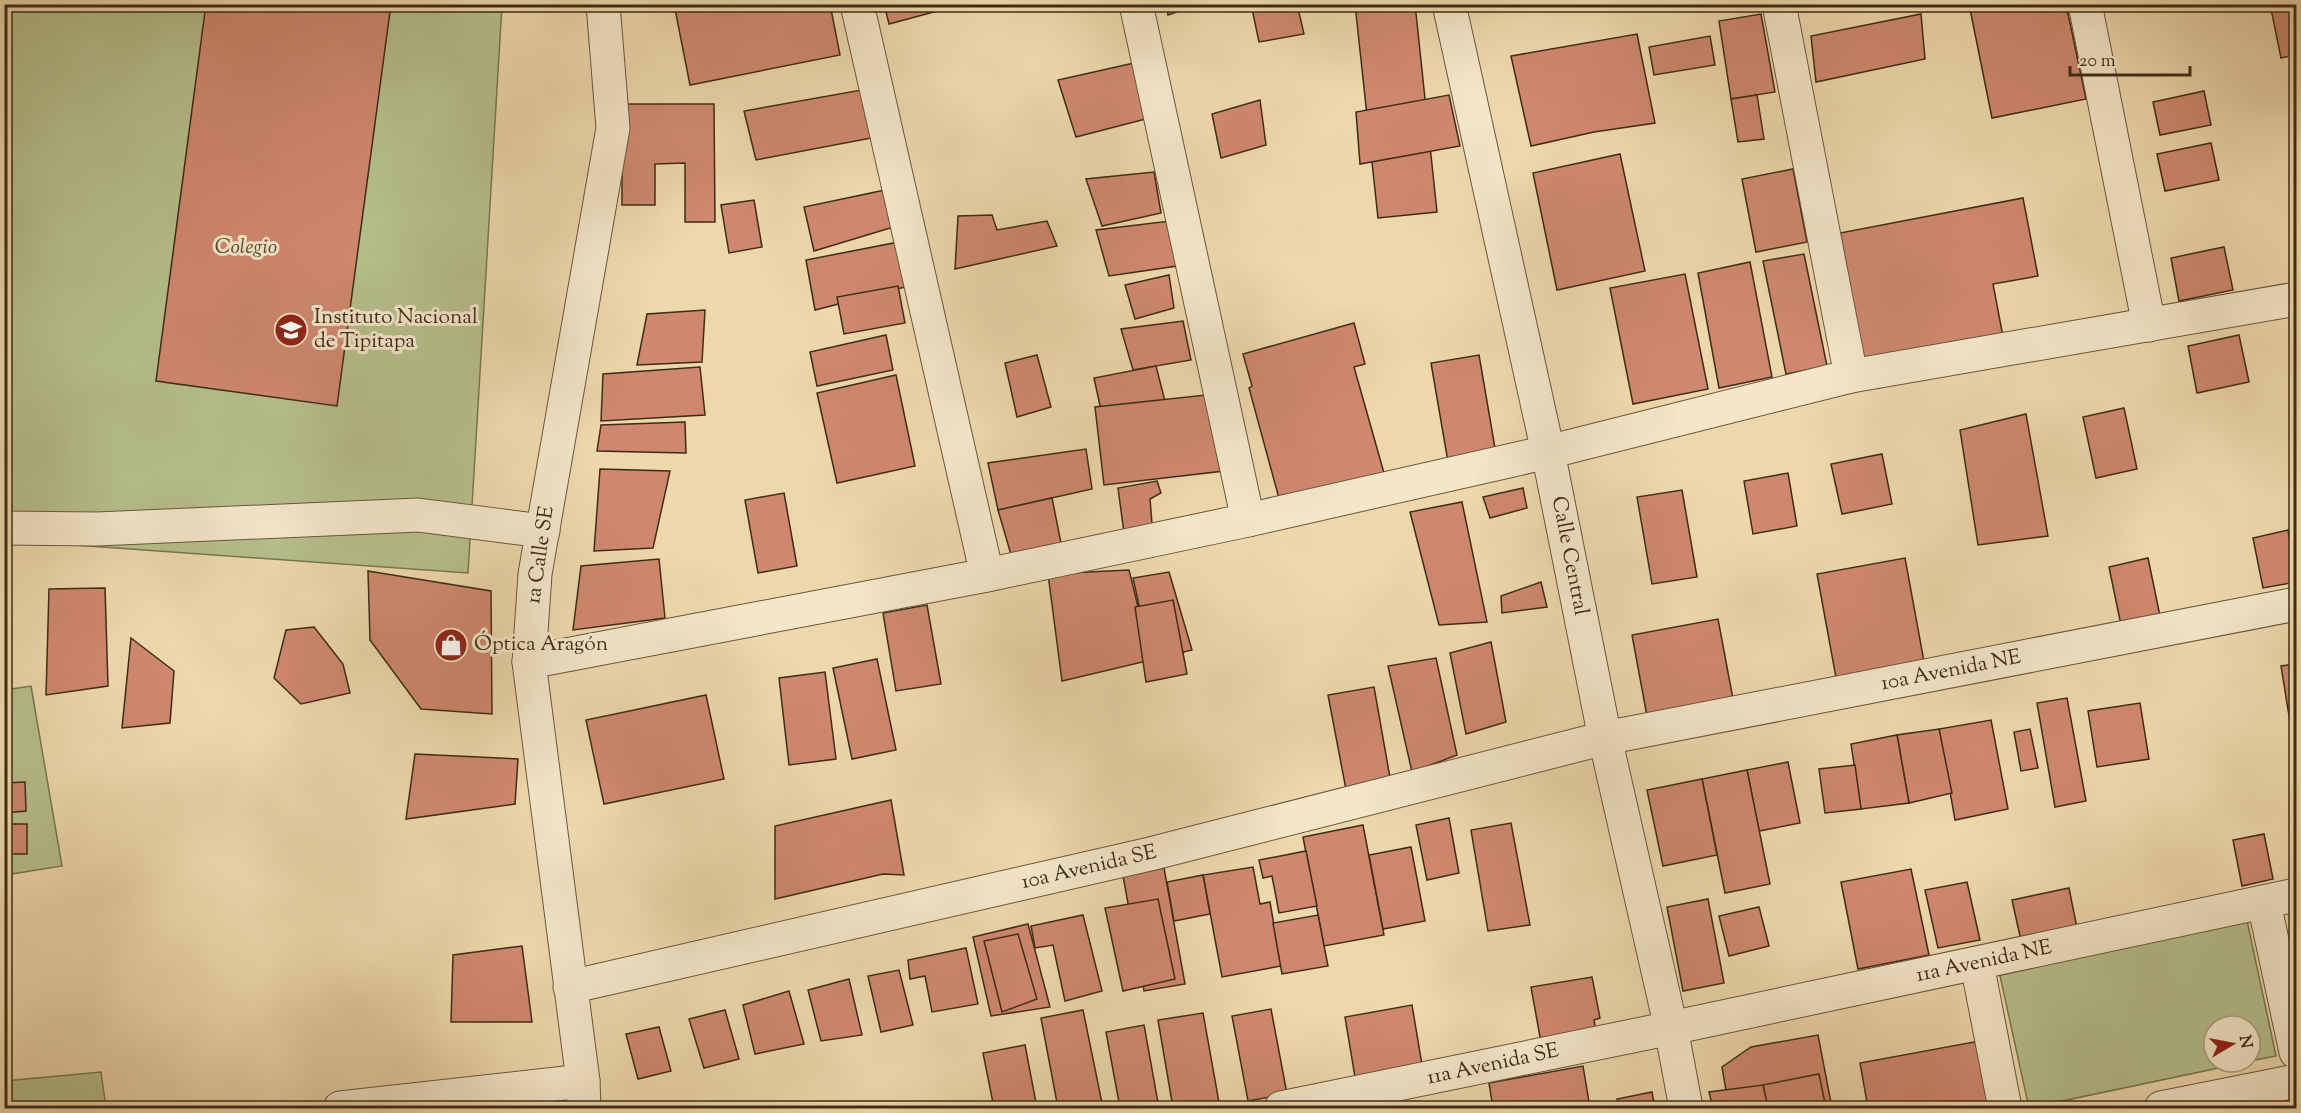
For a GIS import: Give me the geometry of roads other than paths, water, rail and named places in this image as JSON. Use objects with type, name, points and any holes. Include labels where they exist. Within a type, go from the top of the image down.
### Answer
[{"type":"street","name":"1a Calle SE","points":[[584,1095],[528,662],[535,574],[613,128],[603,4]]},
{"type":"street","points":[[857,4],[987,575]]},
{"type":"street","points":[[1136,4],[1248,520]]},
{"type":"street","name":"Calle Central","points":[[1449,4],[1548,452],[1605,738],[1671,1028],[1686,1108]]},
{"type":"street","points":[[1779,4],[1851,376]]},
{"type":"street","points":[[2085,4],[2149,325]]},
{"type":"street","points":[[528,662],[987,575],[1248,520],[1548,452],[1851,376],[2296,299]]},
{"type":"street","points":[[4,528],[97,529],[418,515],[543,531]]},
{"type":"street","name":"10a Avenida NE","points":[[1605,738],[2296,604]]},
{"type":"street","name":"10a Avenida SE","points":[[570,987],[1150,854],[1605,738]]},
{"type":"street","name":"11a Avenida NE","points":[[1671,1028],[2296,895]]},
{"type":"street","points":[[2264,903],[2296,1052]]},
{"type":"street","points":[[1977,964],[2005,1108]]},
{"type":"street","name":"11a Avenida SE","points":[[1281,1108],[1324,1104],[1671,1028]]},
{"type":"street","points":[[2161,1108],[2296,1081]]},
{"type":"street","points":[[339,1108],[584,1095]]},
{"type":"place","name":"Instituto Nacional de Tipitapa","points":[[291,330]]},
{"type":"place","name":"Óptica Aragón","points":[[451,645]]},
{"type":"park label","name":"Colegio","points":[[246,248]]}]
